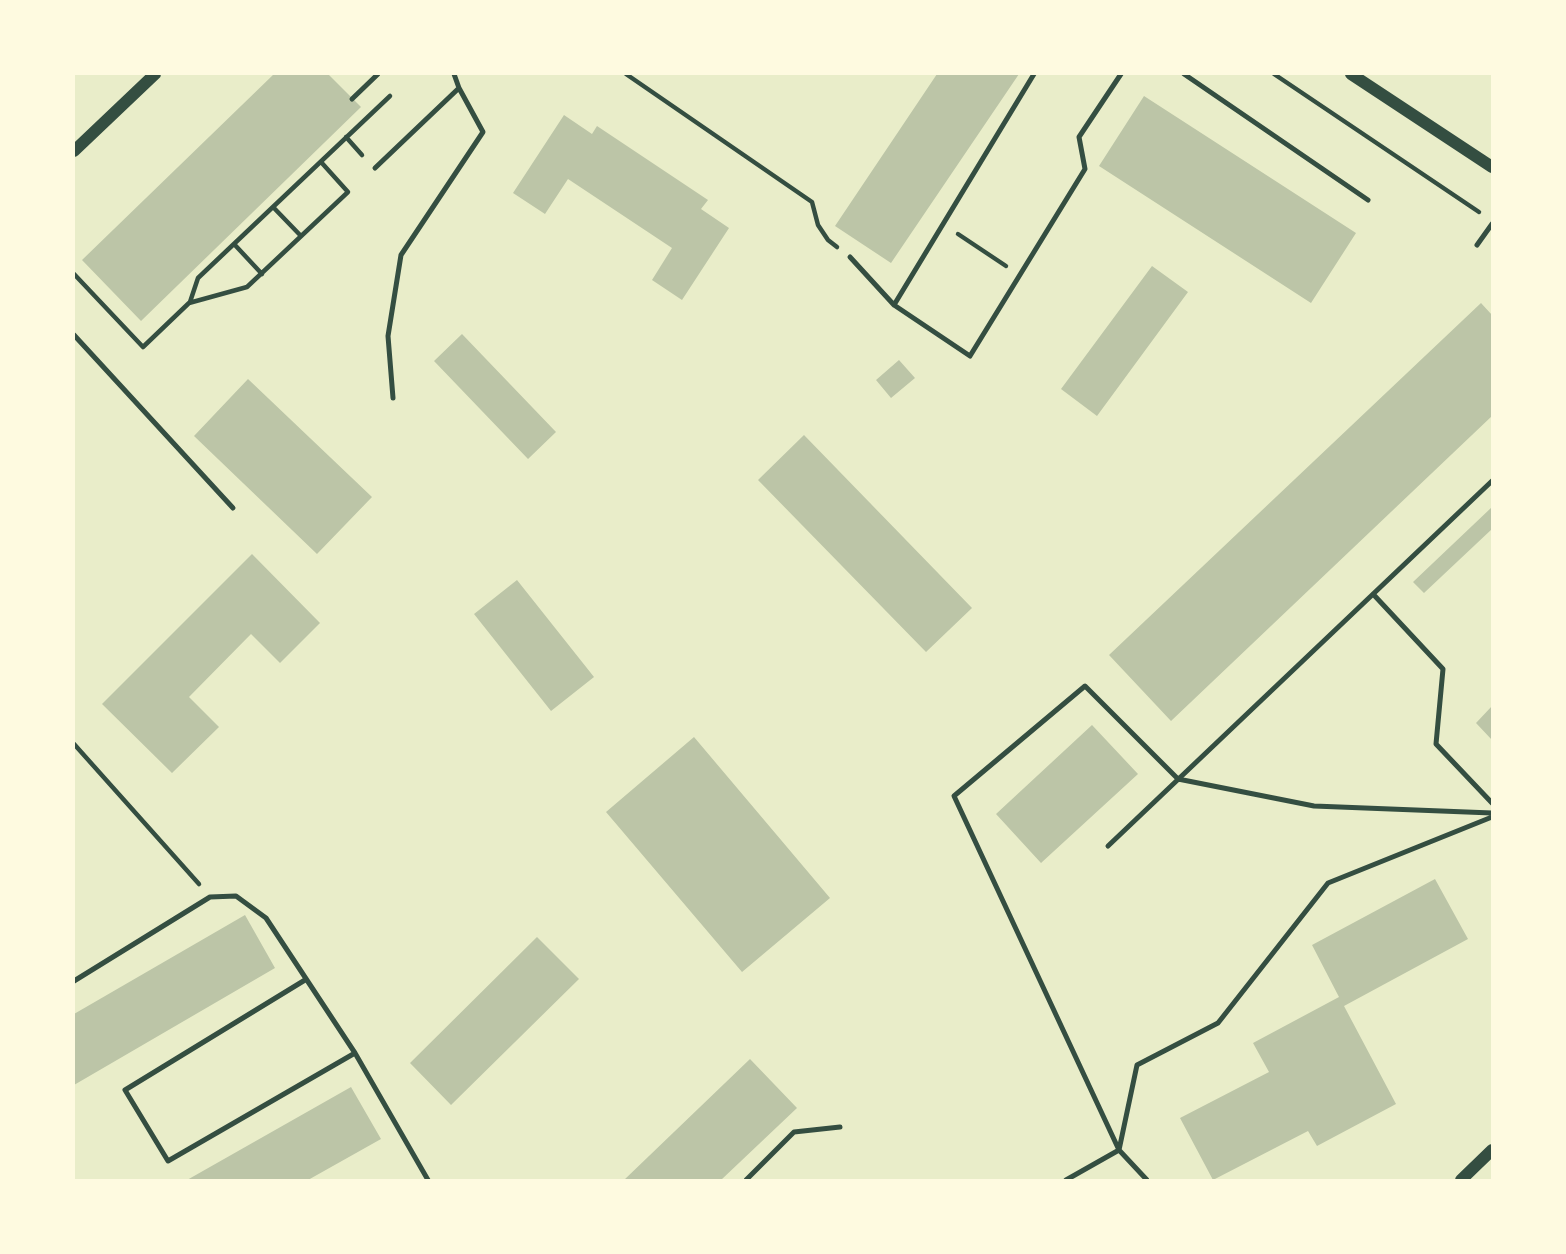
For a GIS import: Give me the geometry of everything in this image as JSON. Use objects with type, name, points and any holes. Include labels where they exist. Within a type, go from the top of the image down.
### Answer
[{"type":"street","points":[[74,151],[155,74]]},
{"type":"street","points":[[1351,74],[1493,167]]},
{"type":"street","points":[[1462,1180],[1493,1150]]},
{"type":"lane","points":[[352,99],[378,74]]},
{"type":"lane","points":[[393,398],[388,336],[401,255],[483,132],[454,74]]},
{"type":"lane","points":[[894,305],[1034,74]]},
{"type":"lane","points":[[850,257],[894,305],[970,356],[1084,169],[1079,137],[1121,74]]},
{"type":"lane","points":[[1184,74],[1368,200]]},
{"type":"lane","points":[[375,168],[459,88]]},
{"type":"lane","points":[[1477,245],[1490,221]]},
{"type":"lane","points":[[74,335],[233,508]]},
{"type":"lane","points":[[1108,846],[1493,481]]},
{"type":"lane","points":[[1373,594],[1443,669],[1436,744],[1493,803]]},
{"type":"lane","points":[[1147,1181],[1119,1150],[954,796],[1085,686],[1178,779],[1314,806],[1493,815]]},
{"type":"lane","points":[[1066,1181],[1119,1150],[1137,1065],[1218,1023],[1328,883],[1493,815]]},
{"type":"lane","points":[[74,981],[211,897],[236,895],[266,918],[355,1053],[428,1181]]},
{"type":"lane","points":[[305,980],[125,1090],[167,1161],[355,1053]]},
{"type":"lane","points":[[746,1181],[794,1132],[840,1127]]},
{"type":"path","points":[[626,74],[811,202],[818,225],[828,240],[850,257]]},
{"type":"path","points":[[1273,74],[1490,221]]},
{"type":"path","points":[[74,274],[142,347],[189,303],[198,278],[321,162],[349,140],[390,96]]},
{"type":"path","points":[[189,303],[247,287],[348,192],[321,162]]},
{"type":"path","points":[[273,207],[301,236]]},
{"type":"path","points":[[943,223],[1020,276]]},
{"type":"path","points":[[234,244],[262,274]]},
{"type":"path","points":[[74,744],[211,897]]},
{"type":"building","points":[[274,74],[328,74],[361,107],[141,321],[82,260]]},
{"type":"building","points":[[937,74],[1019,74],[891,263],[835,226]]},
{"type":"building","points":[[1144,96],[1356,233],[1311,303],[1099,166]]},
{"type":"building","points":[[564,115],[592,134],[597,126],[708,200],[701,209],[729,228],[682,300],[652,280],[672,248],[568,179],[545,214],[513,193]]},
{"type":"building","points":[[1152,266],[1188,292],[1097,416],[1061,389]]},
{"type":"building","points":[[1481,303],[1492,315],[1492,416],[1171,721],[1109,655]]},
{"type":"building","points":[[462,334],[556,432],[528,459],[434,361]]},
{"type":"building","points":[[899,360],[915,378],[891,398],[876,380]]},
{"type":"building","points":[[248,379],[372,497],[317,554],[194,436]]},
{"type":"building","points":[[804,435],[972,608],[926,652],[758,480]]},
{"type":"building","points":[[1492,507],[1492,529],[1424,593],[1413,582]]},
{"type":"building","points":[[252,554],[320,623],[280,663],[251,634],[189,697],[219,727],[172,773],[102,704]]},
{"type":"building","points":[[517,580],[594,677],[551,711],[474,614]]},
{"type":"building","points":[[1492,706],[1492,740],[1476,723]]},
{"type":"building","points":[[1092,725],[1138,774],[1041,863],[996,814]]},
{"type":"building","points":[[694,737],[830,898],[742,972],[606,812]]},
{"type":"building","points":[[1435,879],[1468,939],[1344,1006],[1396,1104],[1317,1146],[1308,1131],[1213,1180],[1180,1118],[1269,1072],[1253,1043],[1339,997],[1312,945]]},
{"type":"building","points":[[245,915],[275,968],[74,1085],[74,1014]]},
{"type":"building","points":[[537,937],[579,979],[451,1105],[410,1063]]},
{"type":"building","points":[[750,1059],[797,1108],[721,1180],[624,1180]]},
{"type":"building","points":[[351,1087],[381,1139],[308,1180],[187,1180]]}]
